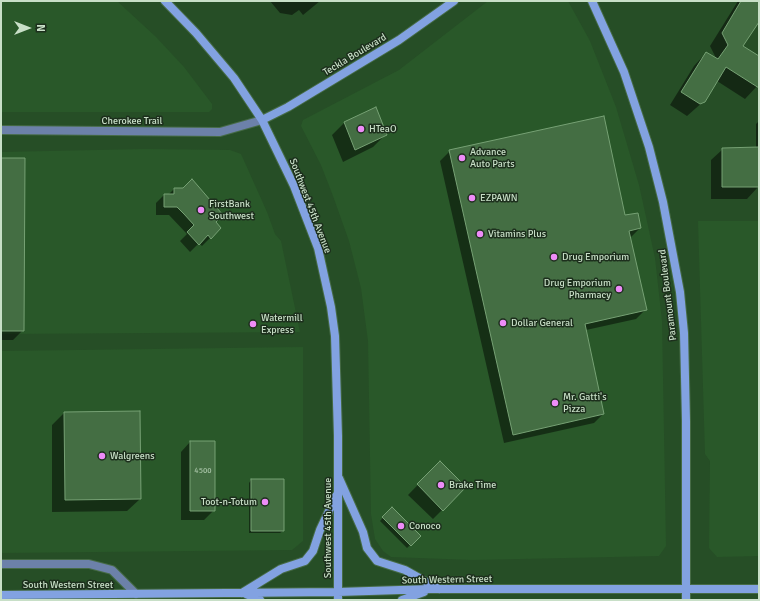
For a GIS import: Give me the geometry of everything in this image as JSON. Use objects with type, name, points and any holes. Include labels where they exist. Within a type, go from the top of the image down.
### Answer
[{"type":"main road","name":"Southwest 45th Avenue","points":[[165,1],[196,32],[234,78],[262,120],[294,186],[318,248],[326,279],[335,336],[338,475],[338,596]]},
{"type":"main road","name":"Teckla Boulevard","points":[[262,120],[288,107],[393,44],[454,1]]},
{"type":"main road","name":"Paramount Boulevard","points":[[592,1],[624,72],[649,147],[665,208],[680,292],[684,333],[686,421],[686,600]]},
{"type":"main road","points":[[338,475],[363,532],[367,548],[377,561],[405,570],[440,589]]},
{"type":"main road","points":[[241,593],[281,569],[305,561],[313,551],[320,530],[338,493]]},
{"type":"main road","name":"South Western Street","points":[[1,595],[241,593],[338,596],[431,589],[759,589]]},
{"type":"main road","points":[[402,600],[431,589]]},
{"type":"main road","points":[[241,593],[260,600]]},
{"type":"street","name":"Cherokee Trail","points":[[1,130],[220,132],[262,120]]},
{"type":"street","name":"South Western Street","points":[[1,564],[88,564],[112,570],[136,594]]},
{"type":"shaded area","points":[[1,1],[117,1],[156,37],[184,67],[212,104],[212,109],[209,112],[1,112]]},
{"type":"shaded area","points":[[488,1],[568,1],[590,41],[616,107],[639,185],[655,258],[662,321],[666,546],[659,556],[473,560],[391,557],[383,551],[375,539],[371,514],[368,341],[361,288],[349,241],[333,196],[321,165],[301,126],[303,120],[399,70]]},
{"type":"shaded area","points":[[145,149],[230,150],[241,154],[267,212],[275,234],[281,241],[300,332],[1,334],[1,152]]},
{"type":"shaded area","points":[[698,221],[759,221],[759,556],[717,557],[709,548],[710,461],[705,454]]},
{"type":"shaded area","points":[[303,347],[303,541],[292,550],[1,553],[1,351]]},
{"type":"building","points":[[741,1],[759,1],[759,22],[743,46],[759,56],[759,88],[726,67],[705,102],[700,104],[681,92],[706,52],[718,59],[728,45],[722,33]]},
{"type":"building","points":[[376,107],[387,135],[355,150],[344,122]]},
{"type":"building","points":[[604,116],[625,215],[638,213],[641,228],[629,231],[647,310],[585,324],[604,414],[513,435],[449,150]]},
{"type":"building","points":[[759,147],[759,187],[722,187],[722,148]]},
{"type":"building","points":[[1,158],[25,158],[24,331],[1,331]]},
{"type":"building","name":"FirstBank Southwest","points":[[192,179],[223,215],[216,222],[221,228],[211,239],[208,235],[199,245],[187,232],[194,225],[184,214],[177,207],[164,207],[164,194],[174,194],[174,188],[183,188]]},
{"type":"building","name":"Walgreens","points":[[140,411],[141,499],[65,500],[64,412]]},
{"type":"building","points":[[190,441],[215,441],[215,511],[190,511]]},
{"type":"building","points":[[440,461],[466,487],[443,511],[417,484]]},
{"type":"building","points":[[251,479],[284,479],[284,531],[251,531]]},
{"type":"building","name":"Conoco","points":[[392,507],[421,536],[411,546],[382,517]]},
{"type":"place","name":"HTeaO","points":[[361,129]]},
{"type":"place","name":"Advance Auto Parts","points":[[462,158]]},
{"type":"place","name":"EZPAWN","points":[[472,198]]},
{"type":"place","name":"FirstBank Southwest","points":[[201,210]]},
{"type":"place","name":"Vitamins Plus","points":[[480,234]]},
{"type":"place","name":"Drug Emporium","points":[[554,257]]},
{"type":"place","name":"Drug Emporium Pharmacy","points":[[619,289]]},
{"type":"place","name":"Dollar General","points":[[503,323]]},
{"type":"place","name":"Watermill Express","points":[[253,324]]},
{"type":"place","name":"Mr. Gatti's Pizza","points":[[555,403]]},
{"type":"place","name":"Walgreens","points":[[102,456]]},
{"type":"place","name":"Brake Time","points":[[441,485]]},
{"type":"place","name":"Toot-n-Totum","points":[[265,502]]},
{"type":"place","name":"Conoco","points":[[401,526]]}]
